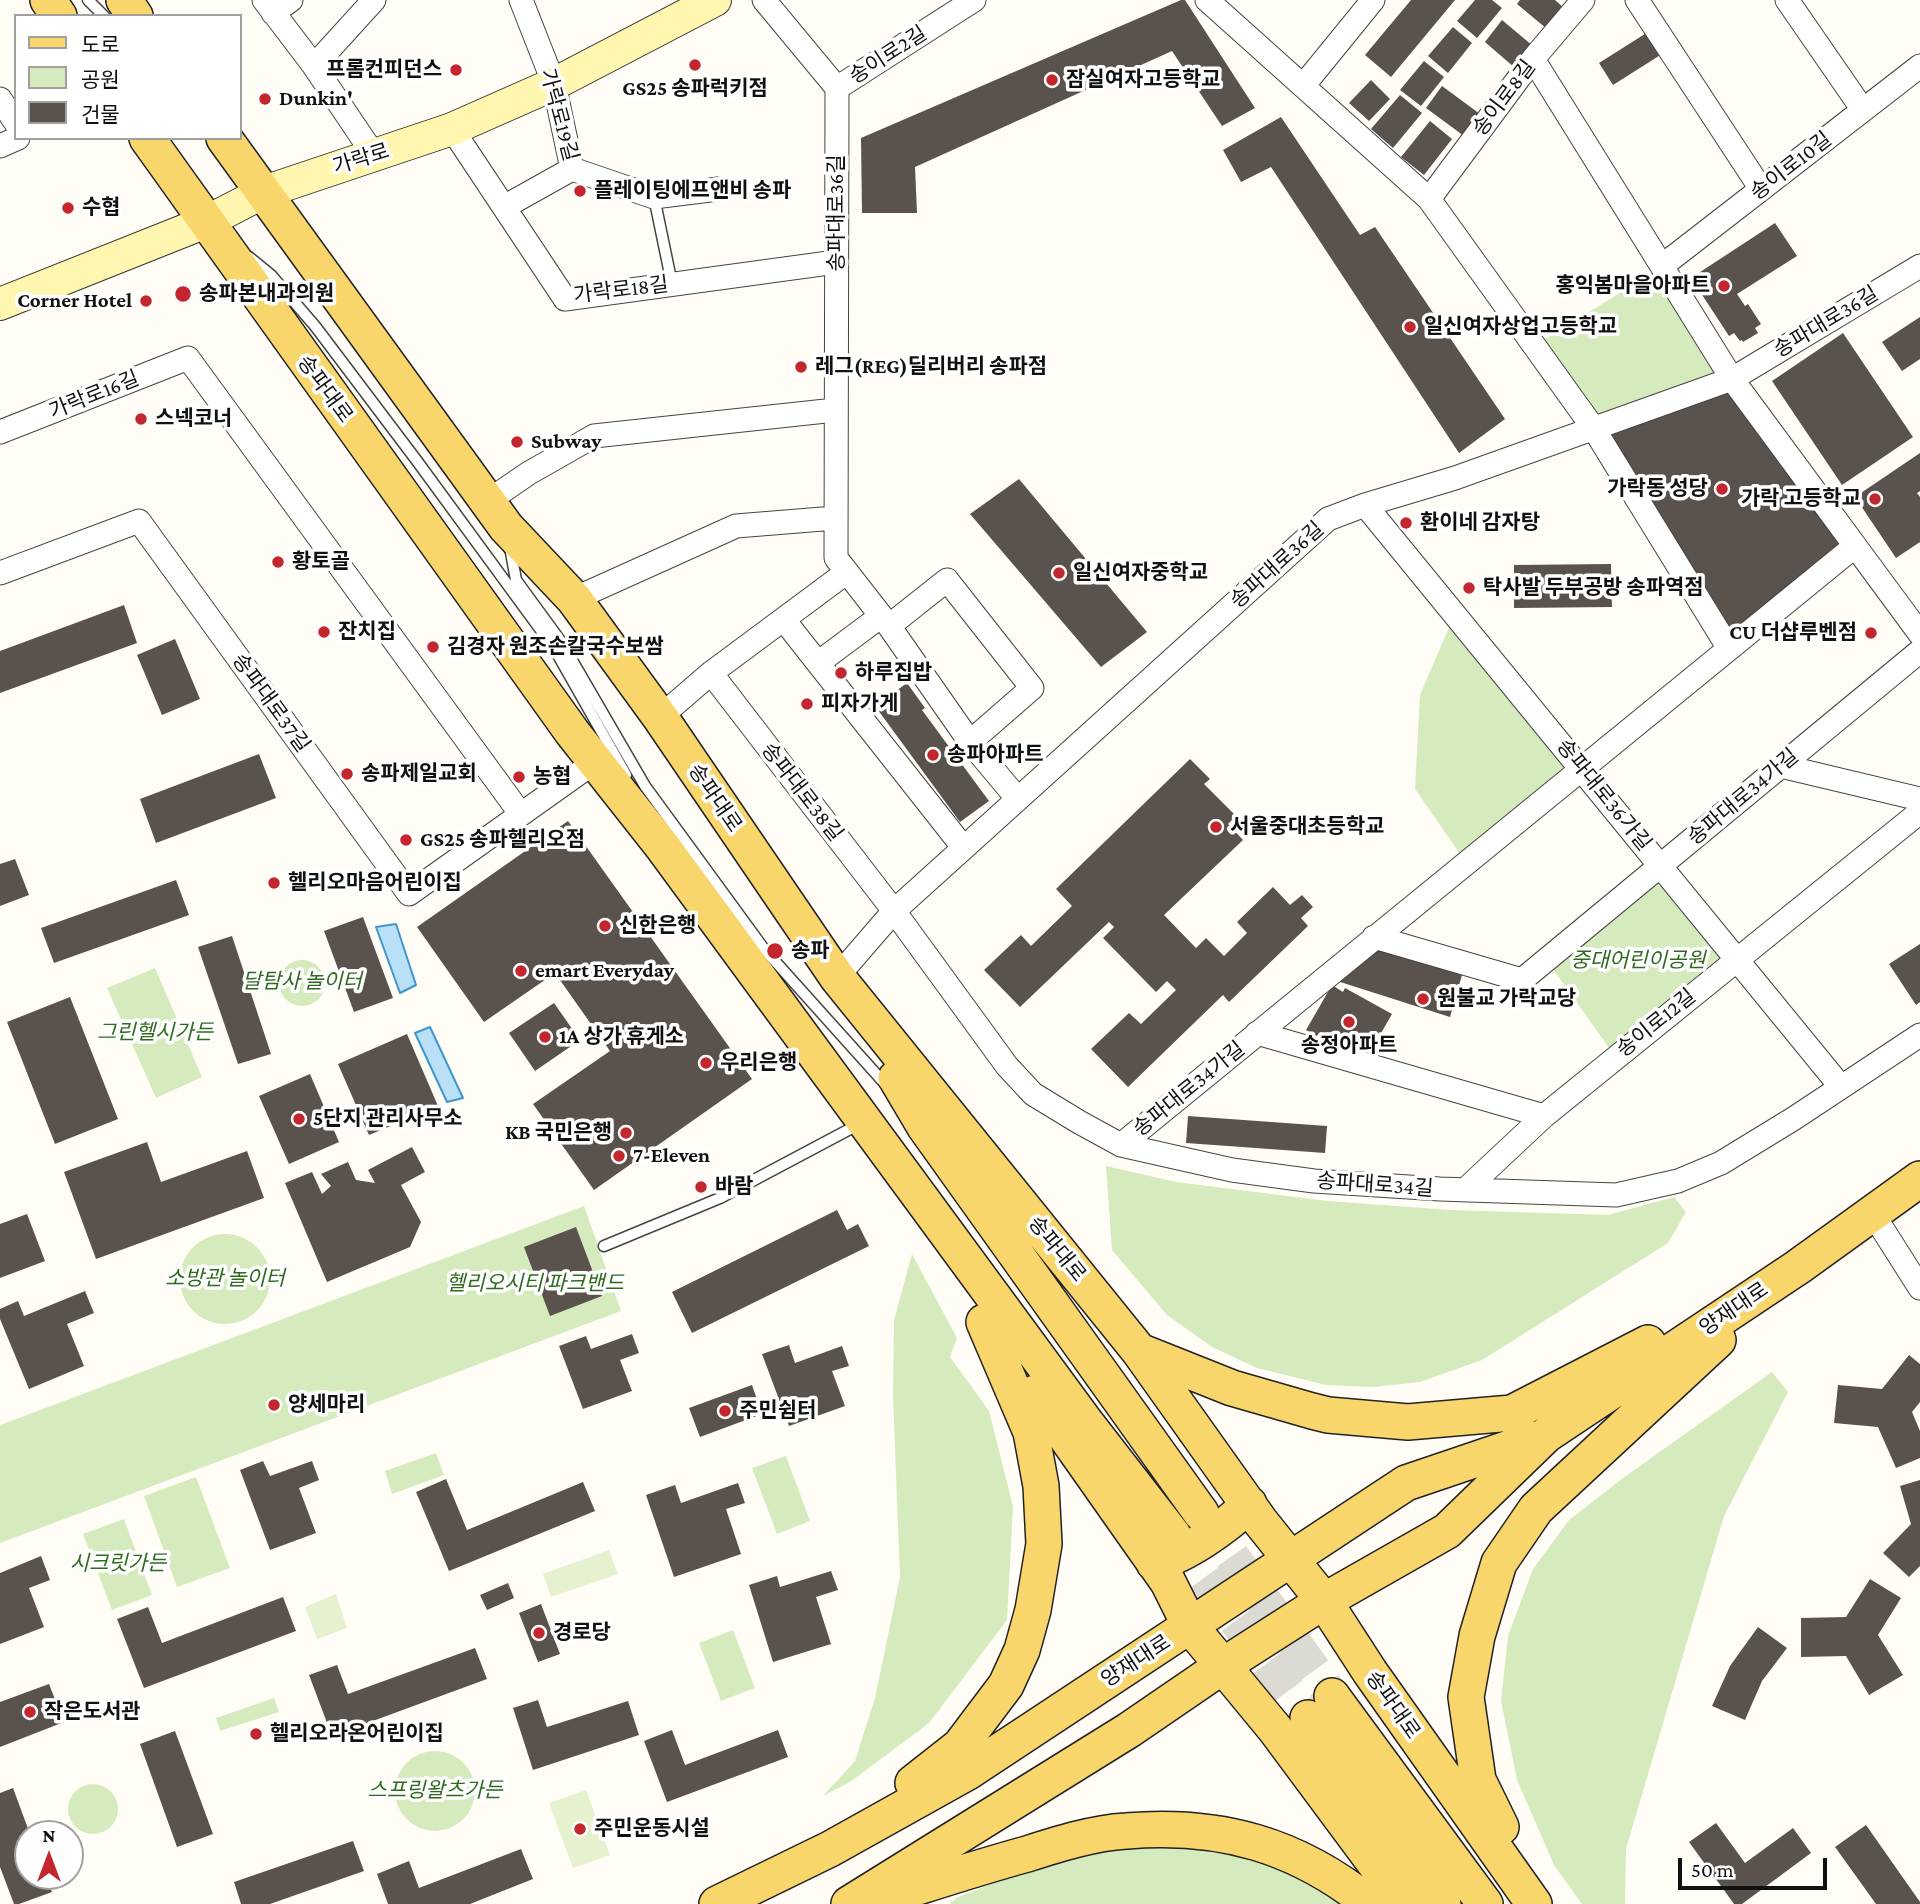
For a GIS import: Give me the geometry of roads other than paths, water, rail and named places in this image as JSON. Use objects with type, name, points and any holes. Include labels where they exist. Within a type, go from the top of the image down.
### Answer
[{"type":"main road","name":"송파대로","points":[[148,140],[572,732],[662,846],[1087,1424],[1163,1549]]},
{"type":"main road","name":"송파대로","points":[[225,140],[497,514],[574,598],[660,717],[837,977],[1139,1351],[1249,1504],[1324,1601],[1370,1672],[1536,1904]]},
{"type":"main road","points":[[837,977],[925,1126],[1201,1513]]},
{"type":"main road","points":[[832,1076],[850,1129],[984,1322],[1163,1549],[1168,1560],[1234,1519],[1249,1504]]},
{"type":"main road","name":"양재대로","points":[[849,1904],[1139,1723],[1324,1601],[1447,1531],[1546,1435],[1798,1266],[1920,1179]]},
{"type":"main road","points":[[1139,1351],[1232,1388],[1328,1415],[1408,1422],[1512,1413],[1798,1266]]},
{"type":"main road","points":[[1536,1904],[1478,1780],[1466,1697],[1477,1636],[1499,1563],[1536,1509],[1798,1266]]},
{"type":"main road","points":[[830,1849],[960,1746],[1006,1685],[1022,1650],[1045,1544],[1041,1486],[1031,1432],[984,1322]]},
{"type":"main road","name":"양재대로","points":[[724,1902],[830,1849],[968,1772],[1406,1483],[1546,1435]]},
{"type":"main road","points":[[1163,1549],[1168,1582],[1190,1626],[1275,1729],[1405,1904]]},
{"type":"main road","points":[[1275,1729],[1286,1708],[1348,1668],[1370,1672]]},
{"type":"main road","points":[[1443,1904],[1320,1707],[1485,1904]]},
{"type":"main road","points":[[863,1904],[1058,1844],[1124,1831],[1178,1829],[1243,1837],[1305,1860],[1370,1904]]},
{"type":"street","points":[[314,66],[374,0]]},
{"type":"street","name":"가락로19길","points":[[521,0],[554,84],[572,169],[654,197],[718,189]]},
{"type":"street","points":[[764,0],[837,88]]},
{"type":"street","name":"송이로2길","points":[[837,88],[974,0]]},
{"type":"street","points":[[1207,0],[1429,199],[1594,429],[1728,648]]},
{"type":"street","points":[[1303,86],[1373,0]]},
{"type":"street","name":"송이로8길","points":[[1429,199],[1533,59],[1583,0]]},
{"type":"street","points":[[1637,0],[1761,189]]},
{"type":"street","points":[[1787,0],[1863,110]]},
{"type":"street","name":"가락로","points":[[0,304],[206,222],[264,192],[452,129],[554,84],[712,1]]},
{"type":"street","points":[[276,4],[374,155]]},
{"type":"street","points":[[1533,59],[1732,379],[1920,635]]},
{"type":"street","name":"송이로10길","points":[[1662,266],[1920,66]]},
{"type":"street","name":"송파대로36길","points":[[837,88],[836,558],[885,621],[970,741],[1017,798]]},
{"type":"street","points":[[0,99],[14,120]]},
{"type":"street","name":"가락로18길","points":[[452,129],[565,299],[836,262]]},
{"type":"street","points":[[504,207],[572,169]]},
{"type":"street","name":"송파대로36길","points":[[837,977],[894,911],[1328,519],[1455,478],[1732,379],[1920,266]]},
{"type":"street","name":"가락로16길","points":[[0,432],[188,358],[520,814]]},
{"type":"street","points":[[497,514],[529,473],[594,436],[835,410]]},
{"type":"street","name":"송파대로36가길","points":[[1365,505],[1582,767],[1841,1087]]},
{"type":"street","points":[[574,598],[736,526],[835,518]]},
{"type":"street","name":"송파대로37길","points":[[0,573],[139,521],[409,894],[596,761]]},
{"type":"street","name":"송파대로34가길","points":[[1121,1145],[1855,546]]},
{"type":"street","points":[[660,717],[711,674],[847,572]]},
{"type":"street","points":[[818,663],[947,580],[1032,688],[970,741]]},
{"type":"street","points":[[784,620],[964,847]]},
{"type":"street","name":"송파대로34가길","points":[[1374,937],[1522,980],[1920,650]]},
{"type":"street","name":"송파대로38길","points":[[711,674],[894,911]]},
{"type":"street","points":[[1781,766],[1920,799]]},
{"type":"street","name":"송이로12길","points":[[1465,1190],[1544,1116],[1736,958],[1920,812]]},
{"type":"street","name":"송파대로34길","points":[[894,911],[1007,1066],[1033,1094],[1121,1145],[1232,1170],[1300,1179],[1465,1190],[1616,1195],[1678,1181],[1721,1163],[1920,1035]]},
{"type":"street","name":"송파대로34가길","points":[[1257,1033],[1544,1116]]},
{"type":"street","points":[[1873,1214],[1920,1288]]},
{"type":"lane","points":[[88,0],[102,14]]},
{"type":"lane","points":[[654,197],[672,284]]},
{"type":"lane","points":[[206,222],[271,275],[315,327],[554,648],[635,791],[662,846]]},
{"type":"lane","points":[[497,514],[516,580],[562,643],[645,786],[764,949],[925,1126]]},
{"type":"lane","points":[[604,1246],[720,1198],[850,1129]]},
{"type":"water","points":[[396,924],[416,985],[400,993],[376,927]]},
{"type":"water","points":[[430,1027],[463,1098],[447,1102],[415,1033]]},
{"type":"tunnel","points":[[1201,1513],[1332,1696]]},
{"type":"tunnel","points":[[1173,1535],[1308,1718]]},
{"type":"place","name":"GS25 송파럭키점","points":[[695,65]]},
{"type":"place","name":"프롬컨피던스","points":[[456,70]]},
{"type":"place","name":"잠실여자고등학교","points":[[1052,80]]},
{"type":"place","name":"Dunkin'","points":[[265,99]]},
{"type":"place","name":"플레이팅에프앤비 송파","points":[[580,191]]},
{"type":"place","name":"수협","points":[[68,208]]},
{"type":"place","name":"홍익봄마을아파트","points":[[1724,286]]},
{"type":"place","name":"송파본내과의원","points":[[183,294]]},
{"type":"place","name":"Corner Hotel","points":[[146,301]]},
{"type":"place","name":"일신여자상업고등학교","points":[[1410,327]]},
{"type":"place","name":"레그(REG)딜리버리 송파점","points":[[801,367]]},
{"type":"place","name":"스넥코너","points":[[141,419]]},
{"type":"place","name":"Subway","points":[[517,442]]},
{"type":"place","name":"가락동 성당","points":[[1722,489]]},
{"type":"place","name":"가락 고등학교","points":[[1875,499]]},
{"type":"place","name":"환이네 감자탕","points":[[1406,523]]},
{"type":"place","name":"황토골","points":[[278,562]]},
{"type":"place","name":"일신여자중학교","points":[[1059,573]]},
{"type":"place","name":"탁사발 두부공방 송파역점","points":[[1469,588]]},
{"type":"place","name":"잔치집","points":[[324,632]]},
{"type":"place","name":"CU 더샵루벤점","points":[[1871,633]]},
{"type":"place","name":"김경자 원조손칼국수보쌈","points":[[433,647]]},
{"type":"place","name":"하루집밥","points":[[841,673]]},
{"type":"place","name":"피자가게","points":[[807,704]]},
{"type":"place","name":"송파아파트","points":[[933,755]]},
{"type":"place","name":"송파제일교회","points":[[347,774]]},
{"type":"place","name":"농협","points":[[519,777]]},
{"type":"place","name":"서울중대초등학교","points":[[1216,827]]},
{"type":"place","name":"GS25 송파헬리오점","points":[[406,840]]},
{"type":"place","name":"헬리오마음어린이집","points":[[274,883]]},
{"type":"place","name":"신한은행","points":[[605,926]]},
{"type":"place","name":"송파","points":[[775,951]]},
{"type":"place","name":"emart Everyday","points":[[521,971]]},
{"type":"place","name":"원불교 가락교당","points":[[1423,999]]},
{"type":"place","name":"송정아파트","points":[[1349,1022]]},
{"type":"place","name":"1A 상가 휴게소","points":[[545,1037]]},
{"type":"place","name":"우리은행","points":[[706,1063]]},
{"type":"place","name":"5단지 관리사무소","points":[[299,1119]]},
{"type":"place","name":"KB 국민은행","points":[[626,1133]]},
{"type":"place","name":"7-Eleven","points":[[619,1156]]},
{"type":"place","name":"바람","points":[[701,1187]]},
{"type":"place","name":"양세마리","points":[[274,1405]]},
{"type":"place","name":"주민쉼터","points":[[725,1411]]},
{"type":"place","name":"경로당","points":[[539,1633]]},
{"type":"place","name":"작은도서관","points":[[30,1712]]},
{"type":"place","name":"헬리오라온어린이집","points":[[256,1734]]},
{"type":"place","name":"주민운동시설","points":[[580,1829]]},
{"type":"park label","name":"중대어린이공원","points":[[1638,961]]},
{"type":"park label","name":"달탐사 놀이터","points":[[302,982]]},
{"type":"park label","name":"그린헬시가든","points":[[155,1033]]},
{"type":"park label","name":"소방관 놀이터","points":[[225,1279]]},
{"type":"park label","name":"헬리오시티 파크밴드","points":[[535,1284]]},
{"type":"park label","name":"시크릿가든","points":[[118,1564]]},
{"type":"park label","name":"스프링왈츠가든","points":[[435,1791]]}]
